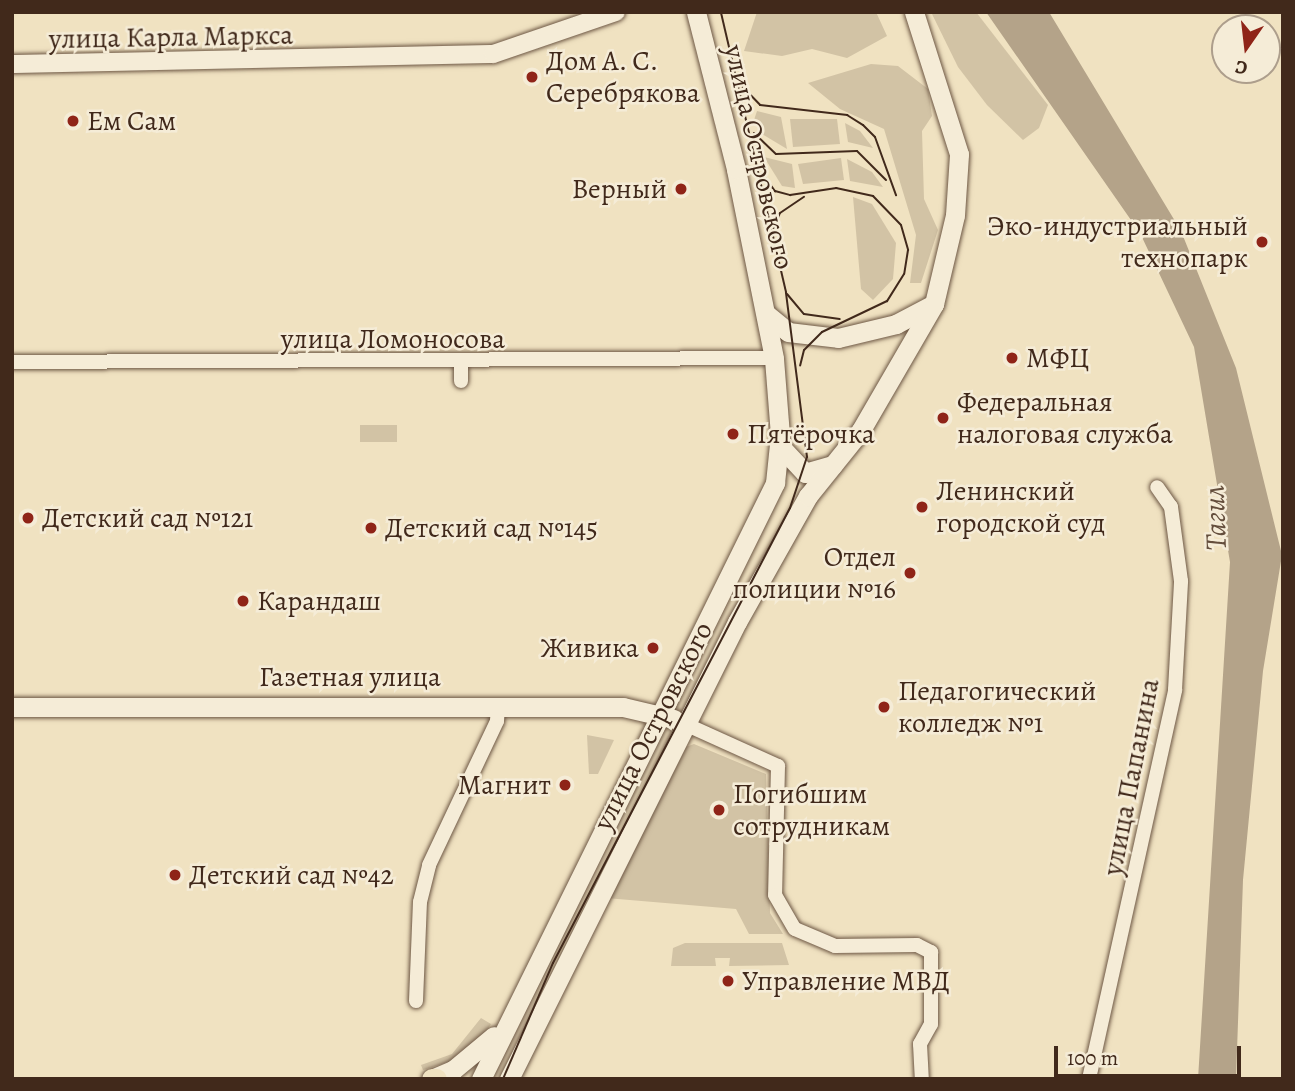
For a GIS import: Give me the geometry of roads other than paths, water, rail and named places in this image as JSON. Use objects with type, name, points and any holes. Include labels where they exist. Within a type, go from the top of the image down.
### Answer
[{"type":"main road","name":"улица Островского","points":[[481,1079],[504,1025],[763,516],[779,445],[774,358],[766,314],[696,12]]},
{"type":"main road","name":"улица Островского","points":[[509,1079],[520,1048],[685,724],[808,496],[861,430],[934,304],[955,215],[959,154],[914,12]]},
{"type":"main road","name":"улица Островского","points":[[766,314],[793,333],[849,337],[896,324],[934,304]]},
{"type":"main road","points":[[779,445],[805,473],[833,466]]},
{"type":"main road","name":"Газетная улица","points":[[12,707],[498,705],[663,713],[685,724]]},
{"type":"main road","points":[[434,1079],[453,1070],[504,1025]]},
{"type":"main road","points":[[487,1079],[520,1048]]},
{"type":"street","name":"улица Карла Маркса","points":[[12,65],[493,54],[616,12]]},
{"type":"street","name":"улица Ломоносова","points":[[12,362],[461,364],[774,358]]},
{"type":"street","points":[[461,364],[461,381]]},
{"type":"street","name":"улица Папанина","points":[[1089,1079],[1175,690],[1181,581],[1171,507],[1157,487]]},
{"type":"street","points":[[416,1001],[420,902],[429,865],[497,721],[498,705]]},
{"type":"street","points":[[685,724],[778,766],[775,895],[795,929],[835,946],[916,945],[931,952],[931,1024],[920,1044],[922,1079]]},
{"type":"tram line","points":[[503,1079],[553,963],[790,508],[807,457],[786,292],[721,12]]},
{"type":"tram line","points":[[738,82],[760,105],[847,115],[863,125],[875,137],[896,195]]},
{"type":"tram line","points":[[754,133],[776,154],[857,151],[886,180]]},
{"type":"tram line","points":[[764,176],[775,191],[790,195],[836,188],[873,196],[901,225],[908,250],[904,274],[887,301],[822,332],[804,350],[800,366]]},
{"type":"tram line","points":[[773,231],[780,213],[804,197]]},
{"type":"tram line","points":[[787,294],[804,314],[840,319]]},
{"type":"place","name":"Дом А. С. Серебрякова","points":[[532,77]]},
{"type":"place","name":"Ем Сам","points":[[73,121]]},
{"type":"place","name":"Верный","points":[[681,189]]},
{"type":"place","name":"Эко-индустриальный технопарк","points":[[1262,242]]},
{"type":"place","name":"МФЦ","points":[[1012,358]]},
{"type":"place","name":"Федеральная налоговая служба","points":[[943,418]]},
{"type":"place","name":"Пятёрочка","points":[[733,434]]},
{"type":"place","name":"Ленинский городской суд","points":[[922,507]]},
{"type":"place","name":"Детский сад №121","points":[[28,518]]},
{"type":"place","name":"Детский сад №145","points":[[371,528]]},
{"type":"place","name":"Отдел полиции №16","points":[[910,573]]},
{"type":"place","name":"Карандаш","points":[[243,601]]},
{"type":"place","name":"Живика","points":[[653,648]]},
{"type":"place","name":"Педагогический колледж №1","points":[[884,707]]},
{"type":"place","name":"Магнит","points":[[565,785]]},
{"type":"place","name":"Погибшим сотрудникам","points":[[719,810]]},
{"type":"place","name":"Детский сад №42","points":[[175,875]]},
{"type":"place","name":"Управление МВД","points":[[728,981]]},
{"type":"water label","name":"Тагил","points":[[1215,518]]}]
